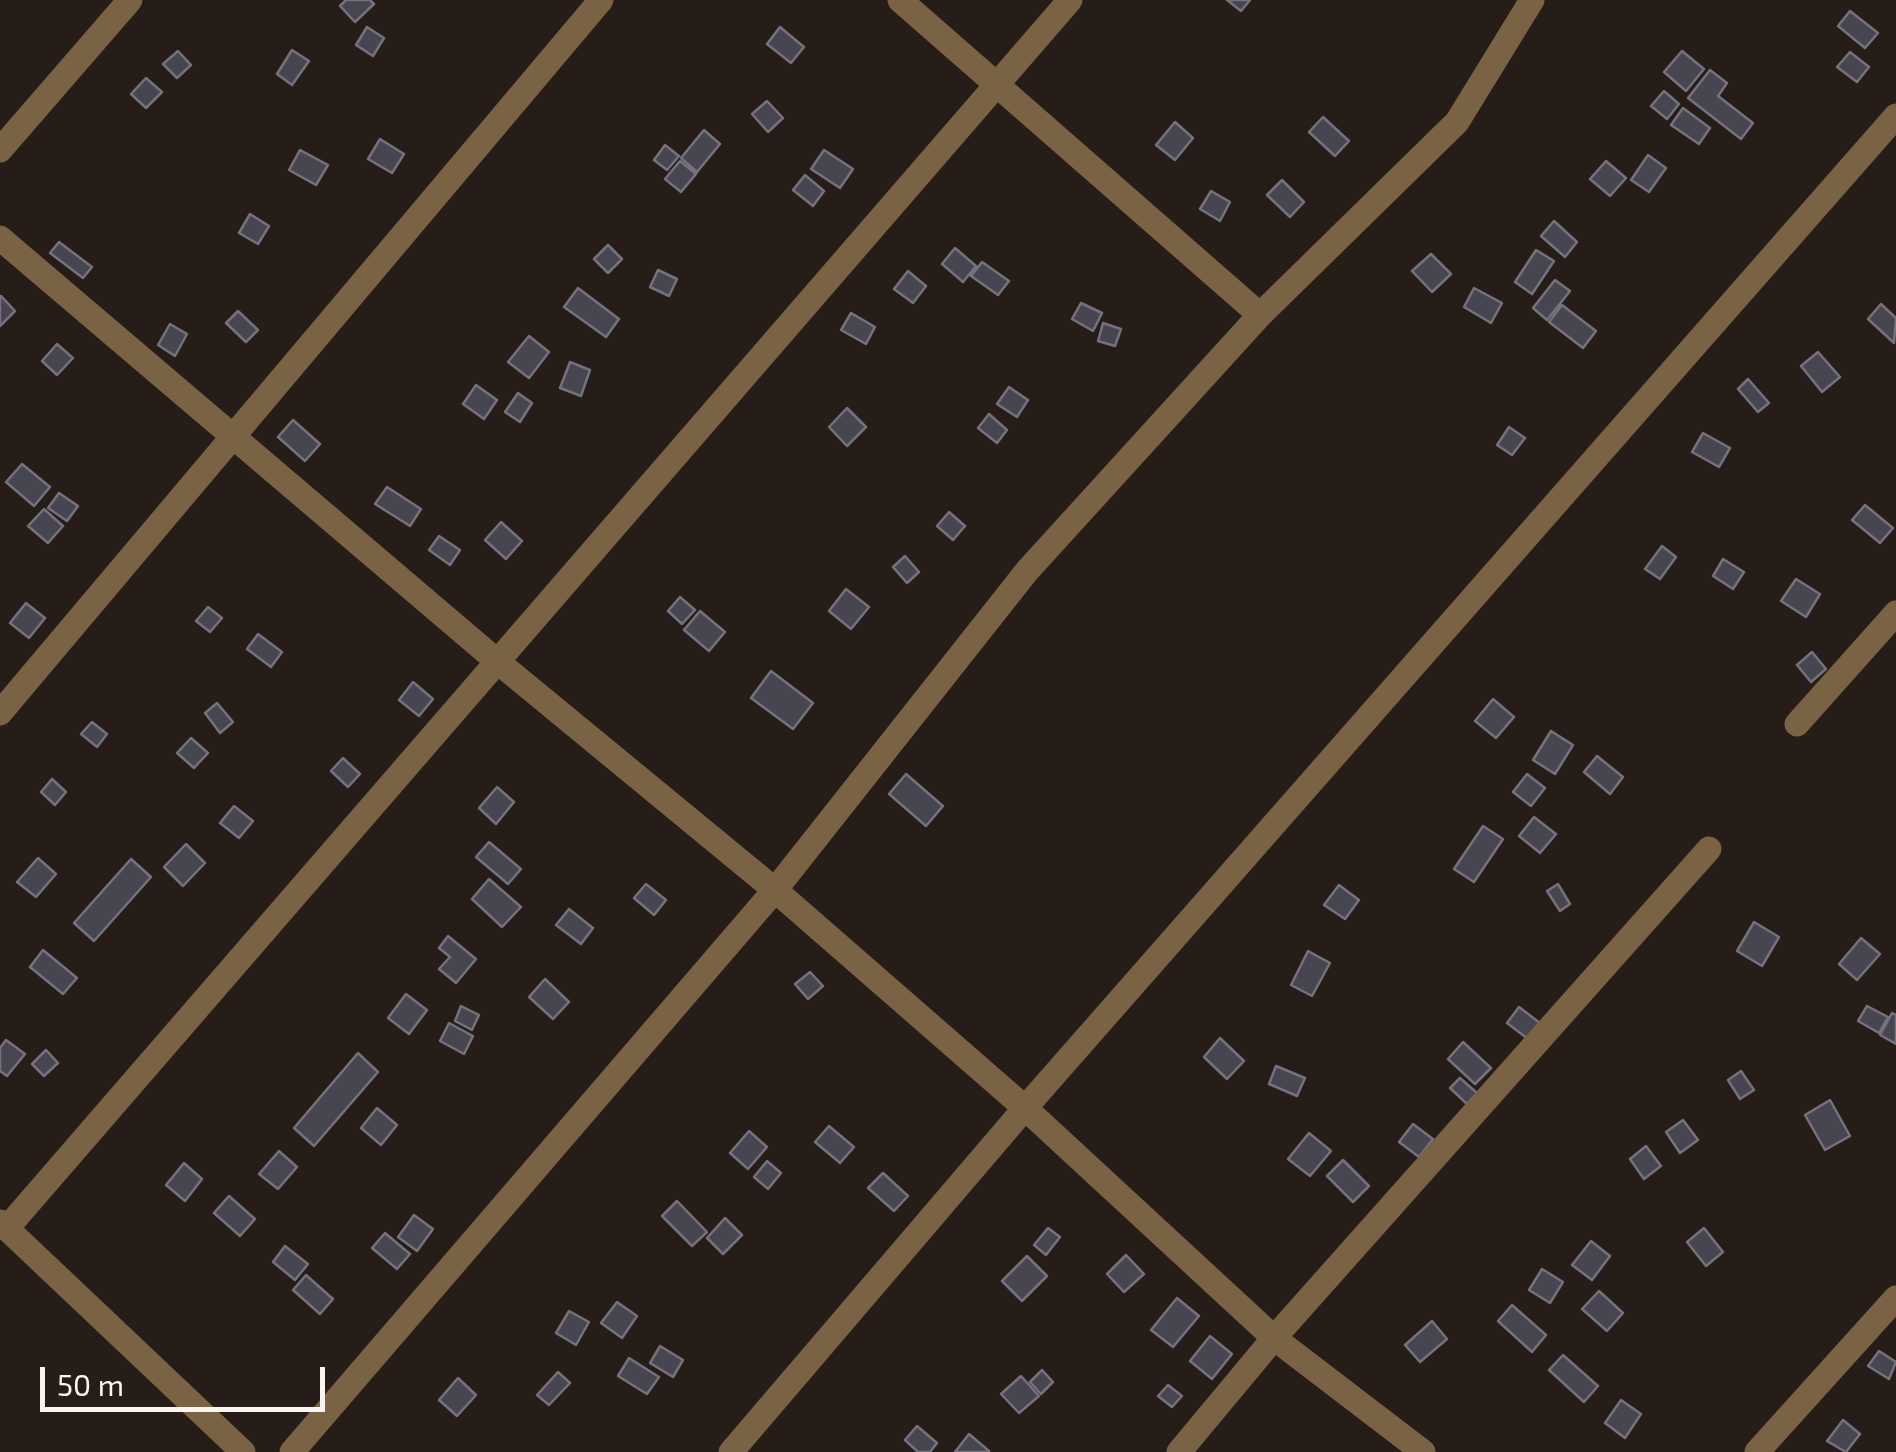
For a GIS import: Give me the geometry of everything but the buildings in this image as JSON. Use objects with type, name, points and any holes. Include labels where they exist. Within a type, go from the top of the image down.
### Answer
[{"type":"street","points":[[0,150],[130,0]]},
{"type":"street","points":[[0,713],[602,0]]},
{"type":"street","points":[[900,0],[1260,314]]},
{"type":"street","points":[[243,1452],[3,1225],[498,662],[1070,0]]},
{"type":"street","points":[[292,1452],[775,890],[1027,571],[1260,314],[1457,122],[1532,0]]},
{"type":"street","points":[[731,1452],[1025,1108],[1896,116]]},
{"type":"street","points":[[0,238],[498,662],[775,890],[1025,1108],[1274,1338],[1423,1452]]},
{"type":"street","points":[[1798,724],[1896,613]]},
{"type":"street","points":[[1178,1452],[1274,1338],[1709,850]]},
{"type":"street","points":[[1757,1452],[1896,1298]]}]
